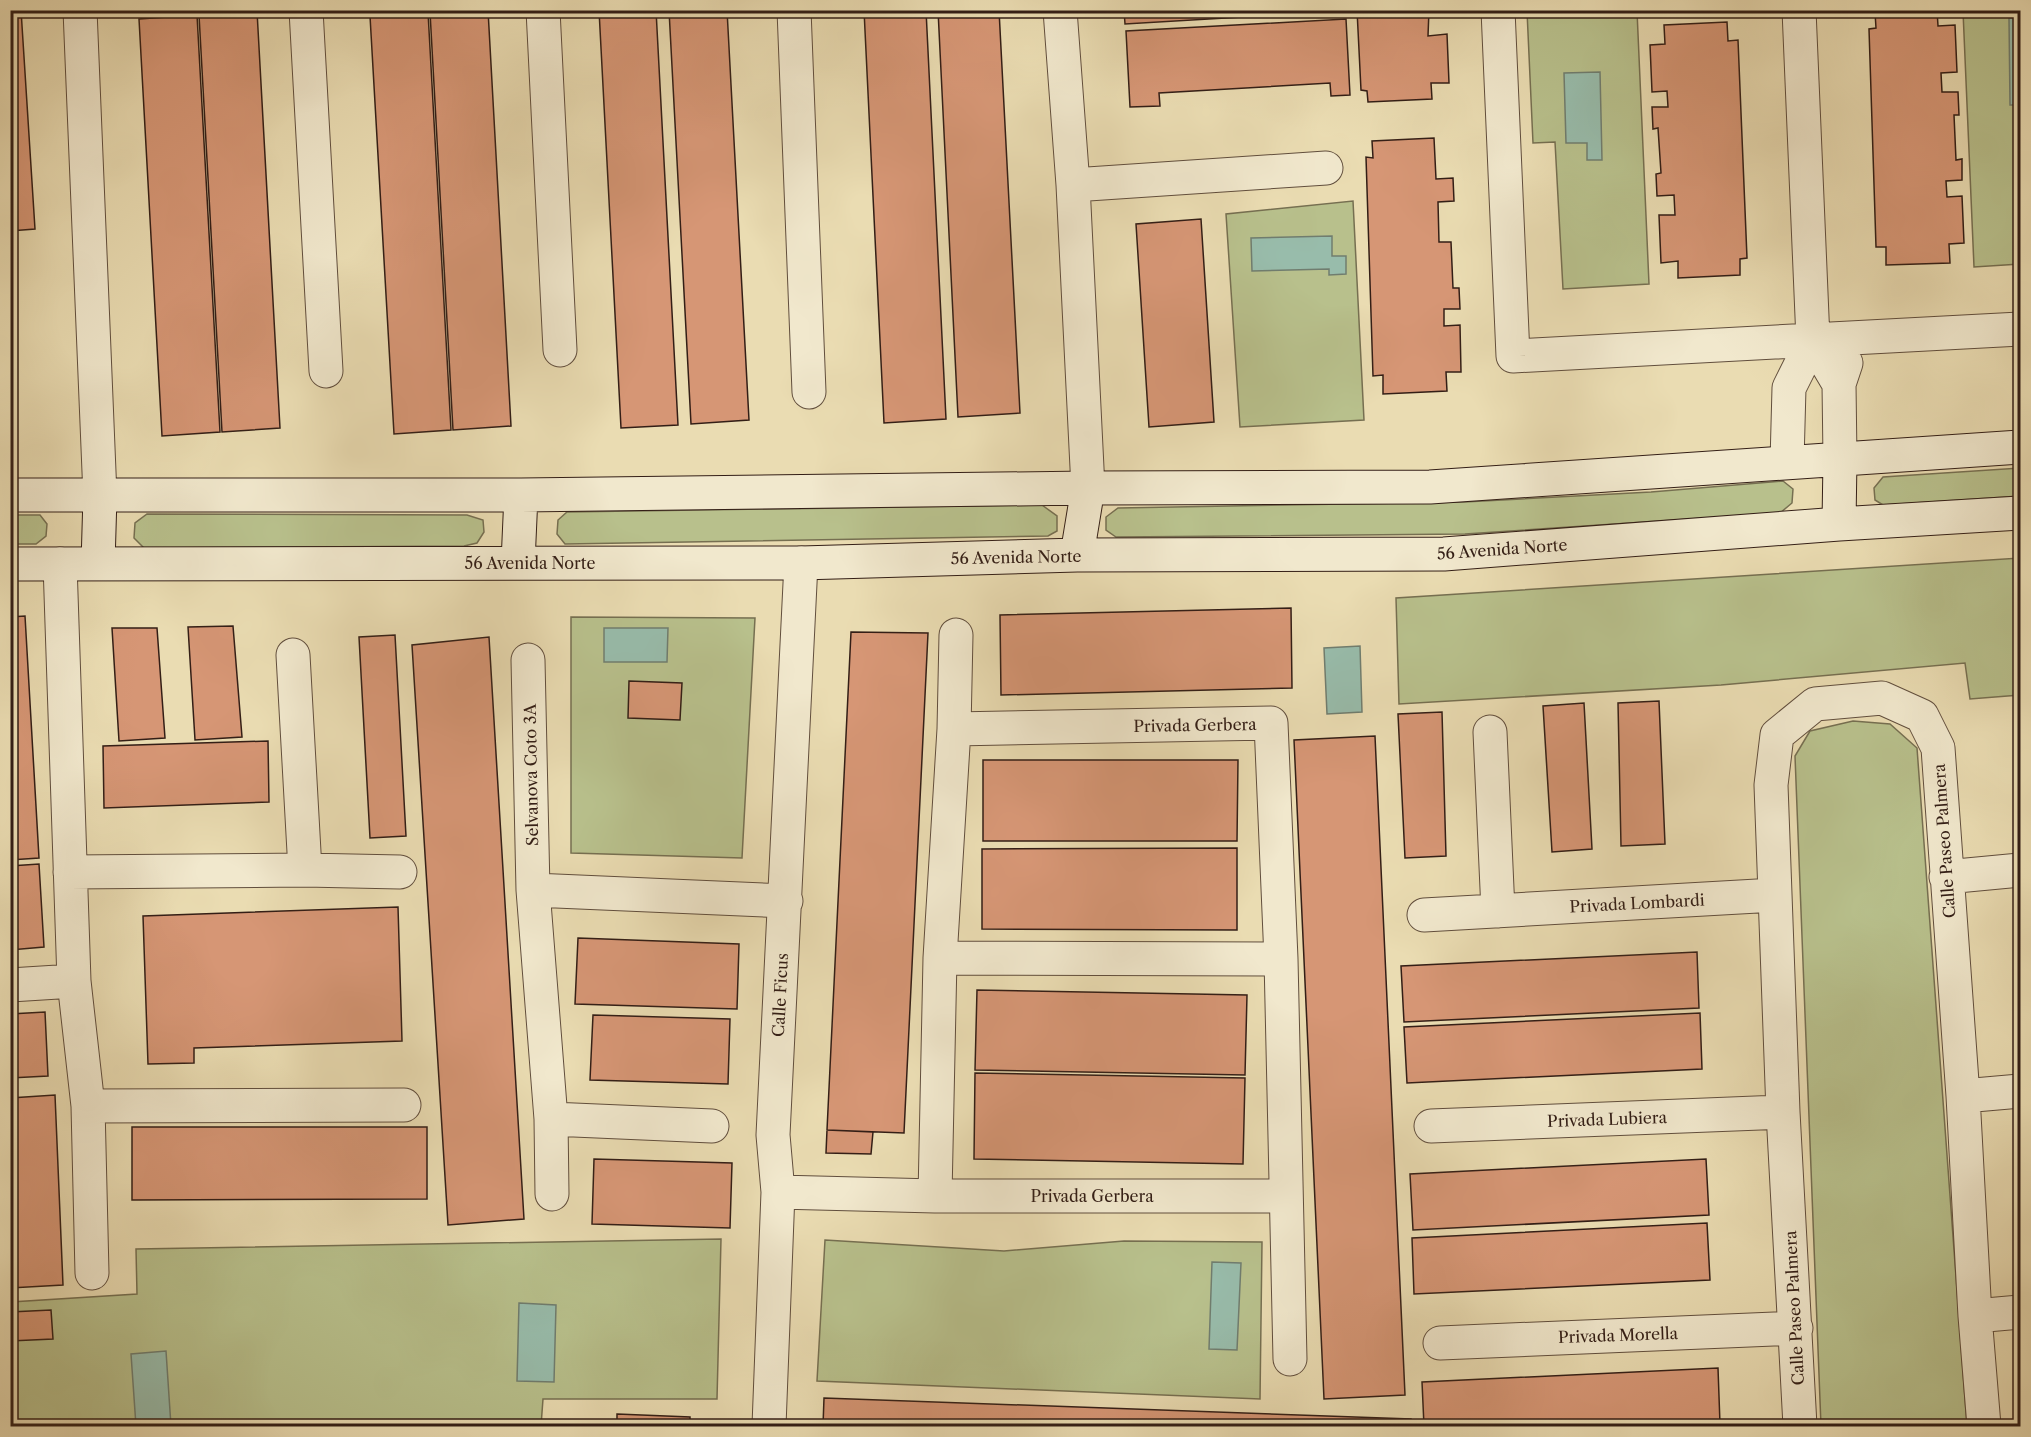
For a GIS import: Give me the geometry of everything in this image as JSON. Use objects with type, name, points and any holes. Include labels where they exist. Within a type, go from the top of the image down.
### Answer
[{"type":"street","points":[[80,10],[100,496],[98,564]]},
{"type":"street","points":[[306,10],[326,371]]},
{"type":"street","points":[[543,10],[560,350]]},
{"type":"street","points":[[794,10],[809,392]]},
{"type":"street","points":[[1060,10],[1073,185],[1088,488],[1077,555]]},
{"type":"street","points":[[1498,10],[1513,356],[2020,329]]},
{"type":"street","points":[[1799,10],[1813,340],[1839,384]]},
{"type":"street","points":[[1073,185],[1326,168]]},
{"type":"street","points":[[1839,524],[1839,384],[1846,363],[1880,336]]},
{"type":"street","points":[[1787,462],[1789,388],[1813,340]]},
{"type":"street","points":[[1758,343],[1778,367],[1789,388]]},
{"type":"street","points":[[10,495],[521,495],[1088,488],[1430,487],[2020,447]]},
{"type":"street","points":[[518,563],[521,495]]},
{"type":"street","name":"56 Avenida Norte","points":[[10,564],[801,563],[1077,555],[1444,554],[1839,524],[2020,513]]},
{"type":"street","name":"Calle Ficus","points":[[769,1426],[778,1192],[772,1135],[786,901],[801,563]]},
{"type":"street","points":[[60,564],[74,981],[88,1106],[92,1272]]},
{"type":"street","points":[[935,1196],[940,958],[954,729],[956,635]]},
{"type":"street","points":[[292,655],[305,870]]},
{"type":"street","name":"Selvanova Coto 3A","points":[[528,660],[533,890],[551,1119],[552,1194]]},
{"type":"street","name":"Calle Paseo Palmera","points":[[1800,1426],[1783,1112],[1771,785],[1777,735],[1815,704],[1882,698],[1922,716],[1938,748],[1984,1426]]},
{"type":"street","name":"Privada Gerbera","points":[[954,729],[1271,723],[1281,959],[1290,1359]]},
{"type":"street","points":[[1490,732],[1498,911]]},
{"type":"street","points":[[70,872],[305,870],[400,872]]},
{"type":"street","points":[[1946,877],[2020,870]]},
{"type":"street","points":[[533,890],[786,901]]},
{"type":"street","name":"Privada Lombardi","points":[[1424,915],[1775,895]]},
{"type":"street","points":[[940,958],[1281,959]]},
{"type":"street","points":[[10,985],[74,981]]},
{"type":"street","points":[[1963,1096],[2020,1091]]},
{"type":"street","points":[[88,1106],[404,1106]]},
{"type":"street","name":"Privada Lubiera","points":[[1431,1126],[1783,1112]]},
{"type":"street","points":[[551,1119],[712,1126]]},
{"type":"street","name":"Privada Gerbera","points":[[778,1192],[935,1196],[1285,1196]]},
{"type":"street","points":[[1975,1316],[2020,1312]]},
{"type":"street","name":"Privada Morella","points":[[1440,1342],[1796,1328]]},
{"type":"green space","points":[[1527,11],[1637,11],[1649,284],[1563,289],[1555,142],[1533,143]]},
{"type":"green space","points":[[1963,11],[2020,11],[2020,264],[1974,267]]},
{"type":"green space","points":[[1353,201],[1364,420],[1240,427],[1226,214]]},
{"type":"green space","points":[[2020,468],[2020,496],[1883,505],[1875,500],[1874,488],[1883,477]]},
{"type":"green space","points":[[1783,481],[1793,489],[1792,503],[1780,513],[1465,534],[1116,537],[1106,530],[1106,517],[1118,508],[1464,502],[1651,492]]},
{"type":"green space","points":[[1042,505],[1057,516],[1057,531],[1048,536],[565,544],[557,534],[558,520],[567,512]]},
{"type":"green space","points":[[147,514],[467,515],[483,520],[484,532],[477,543],[464,546],[144,548],[134,538],[135,523]]},
{"type":"green space","points":[[11,515],[40,515],[47,524],[46,536],[36,544],[11,544]]},
{"type":"green space","points":[[2020,558],[2020,695],[1970,699],[1965,663],[1721,685],[1399,704],[1396,598]]},
{"type":"green space","points":[[571,617],[755,618],[742,858],[571,853]]},
{"type":"green space","points":[[1853,721],[1890,724],[1917,748],[1967,1426],[1821,1426],[1795,756],[1810,731]]},
{"type":"green space","points":[[721,1239],[717,1399],[543,1399],[541,1426],[11,1426],[11,1302],[137,1294],[136,1249]]},
{"type":"green space","points":[[825,1240],[1004,1251],[1124,1241],[1262,1242],[1260,1399],[817,1381]]},
{"type":"shaded area","points":[[2020,17],[2020,105],[2010,105],[2009,18]]},
{"type":"shaded area","points":[[1600,72],[1602,160],[1587,160],[1587,143],[1566,143],[1564,73]]},
{"type":"shaded area","points":[[1332,236],[1332,256],[1346,256],[1346,274],[1329,275],[1329,269],[1252,271],[1251,238]]},
{"type":"shaded area","points":[[604,628],[668,628],[667,662],[604,662]]},
{"type":"shaded area","points":[[1360,646],[1362,712],[1327,714],[1324,648]]},
{"type":"shaded area","points":[[1212,1262],[1241,1263],[1237,1350],[1209,1349]]},
{"type":"shaded area","points":[[519,1303],[556,1305],[554,1382],[517,1381]]},
{"type":"shaded area","points":[[166,1351],[171,1426],[136,1426],[131,1354]]},
{"type":"building","points":[[10,10],[21,10],[35,229],[10,231]]},
{"type":"building","points":[[488,10],[511,426],[453,430],[430,12]]},
{"type":"building","points":[[599,10],[656,10],[678,425],[621,428]]},
{"type":"building","points":[[669,10],[727,10],[749,420],[691,424]]},
{"type":"building","points":[[864,10],[926,10],[946,419],[884,423]]},
{"type":"building","points":[[938,10],[999,10],[1020,413],[958,417]]},
{"type":"building","points":[[1124,10],[1344,10],[1344,11],[1125,24]]},
{"type":"building","points":[[1357,10],[1429,10],[1428,36],[1447,34],[1449,83],[1431,83],[1432,99],[1368,102],[1367,91],[1361,90]]},
{"type":"building","points":[[1937,10],[1938,26],[1955,25],[1957,72],[1941,73],[1942,92],[1958,92],[1959,115],[1954,115],[1956,160],[1962,159],[1962,180],[1946,181],[1947,197],[1962,196],[1964,243],[1949,244],[1950,263],[1886,265],[1886,247],[1876,247],[1869,29],[1876,28],[1875,12]]},
{"type":"building","points":[[257,11],[280,428],[222,432],[199,15]]},
{"type":"building","points":[[428,12],[451,430],[394,434],[370,16]]},
{"type":"building","points":[[197,15],[220,432],[162,436],[139,19]]},
{"type":"building","points":[[1346,19],[1350,95],[1331,96],[1330,83],[1159,93],[1160,106],[1130,107],[1126,31]]},
{"type":"building","points":[[1727,22],[1728,41],[1738,40],[1747,258],[1740,259],[1740,275],[1678,278],[1678,261],[1661,263],[1659,215],[1675,215],[1674,195],[1657,196],[1656,174],[1661,173],[1658,128],[1653,129],[1652,107],[1668,107],[1667,91],[1652,92],[1650,45],[1665,44],[1664,25]]},
{"type":"building","points":[[1434,138],[1436,179],[1453,178],[1454,201],[1438,202],[1439,242],[1451,242],[1453,288],[1459,288],[1460,309],[1444,309],[1444,326],[1460,325],[1461,372],[1446,372],[1447,391],[1383,394],[1383,375],[1373,376],[1366,157],[1373,158],[1372,141]]},
{"type":"building","points":[[1201,219],[1214,422],[1149,427],[1136,224]]},
{"type":"building","points":[[1291,608],[1292,688],[1001,695],[1000,615]]},
{"type":"building","points":[[25,616],[39,858],[10,860],[10,617]]},
{"type":"building","points":[[233,626],[242,737],[195,740],[188,627]]},
{"type":"building","points":[[112,628],[157,628],[165,738],[119,741]]},
{"type":"building","points":[[851,632],[928,633],[904,1133],[827,1130]]},
{"type":"building","points":[[395,635],[406,836],[370,838],[359,637]]},
{"type":"building","points":[[489,637],[524,1219],[448,1225],[412,645]]},
{"type":"building","points":[[629,681],[682,683],[680,720],[628,718]]},
{"type":"building","points":[[1659,701],[1665,844],[1621,846],[1618,703]]},
{"type":"building","points":[[1584,703],[1592,849],[1552,852],[1543,706]]},
{"type":"building","points":[[1442,712],[1446,856],[1405,858],[1398,714]]},
{"type":"building","points":[[1375,736],[1405,1395],[1324,1399],[1294,740]]},
{"type":"building","points":[[268,741],[269,802],[104,808],[103,746]]},
{"type":"building","points":[[983,760],[1238,760],[1237,841],[983,841]]},
{"type":"building","points":[[1237,848],[1237,930],[982,929],[982,849]]},
{"type":"building","points":[[39,864],[44,947],[10,950],[10,866]]},
{"type":"building","points":[[398,907],[402,1041],[194,1048],[194,1063],[148,1064],[143,916]]},
{"type":"building","points":[[578,938],[739,944],[737,1009],[575,1004]]},
{"type":"building","points":[[1697,952],[1699,1008],[1404,1022],[1401,966]]},
{"type":"building","points":[[977,990],[1247,995],[1245,1075],[975,1070]]},
{"type":"building","points":[[45,1012],[48,1076],[10,1078],[10,1014]]},
{"type":"building","points":[[1700,1013],[1702,1069],[1407,1083],[1404,1027]]},
{"type":"building","points":[[593,1015],[730,1019],[728,1084],[590,1080]]},
{"type":"building","points":[[975,1073],[1245,1078],[1243,1164],[974,1159]]},
{"type":"building","points":[[55,1095],[63,1285],[10,1288],[10,1098]]},
{"type":"building","points":[[132,1127],[427,1127],[427,1199],[132,1200]]},
{"type":"building","points":[[827,1130],[873,1132],[871,1154],[826,1153]]},
{"type":"building","points":[[594,1159],[732,1163],[730,1228],[592,1224]]},
{"type":"building","points":[[1706,1159],[1709,1215],[1413,1230],[1410,1174]]},
{"type":"building","points":[[1707,1223],[1710,1280],[1414,1294],[1412,1238]]},
{"type":"building","points":[[51,1310],[53,1339],[10,1341],[10,1312]]},
{"type":"building","points":[[1718,1368],[1720,1424],[1424,1426],[1422,1382]]},
{"type":"building","points":[[824,1398],[1411,1419],[1411,1426],[823,1426]]},
{"type":"building","points":[[617,1414],[690,1417],[690,1426],[617,1426]]}]
